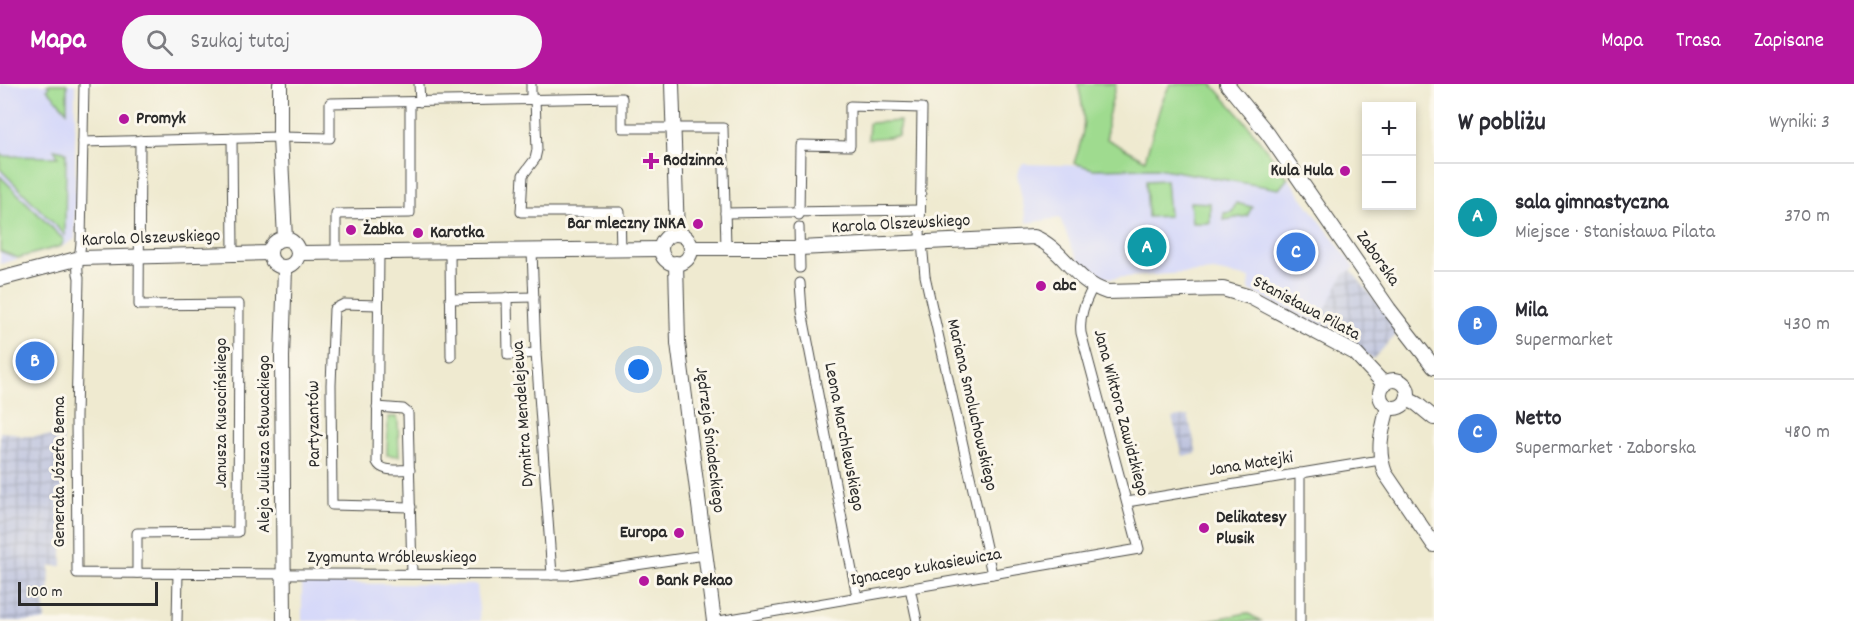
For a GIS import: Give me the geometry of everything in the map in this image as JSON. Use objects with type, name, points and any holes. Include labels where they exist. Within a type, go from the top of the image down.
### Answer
[{"type":"street","name":"Generała Józefa Bema","points":[[77,573],[78,264],[84,84]]},
{"type":"street","points":[[280,84],[285,239]]},
{"type":"street","points":[[336,253],[336,214],[410,213],[415,103],[419,84]]},
{"type":"street","points":[[531,84],[537,150],[535,159],[523,175],[522,212],[620,212],[621,250]]},
{"type":"street","points":[[672,84],[677,234]]},
{"type":"street","name":"Zaborska","points":[[1227,84],[1268,134],[1389,309],[1434,367]]},
{"type":"street","points":[[83,142],[280,137],[330,138],[330,103],[622,98],[622,128],[723,128],[726,248]]},
{"type":"street","name":"Mariana Smoluchowskiego","points":[[799,214],[800,145],[850,146],[850,106],[921,108],[920,210],[925,276],[992,574]]},
{"type":"street","points":[[232,138],[233,254]]},
{"type":"street","points":[[139,256],[140,140]]},
{"type":"street","points":[[725,213],[799,214],[920,210]]},
{"type":"street","points":[[799,227],[800,268]]},
{"type":"street","points":[[677,234],[686,237],[691,248],[688,257],[676,263],[664,258],[661,249],[668,236],[677,234]]},
{"type":"street","name":"Karola Olszewskiego","points":[[691,248],[799,248],[1034,237],[1051,246],[1073,272],[1093,287]]},
{"type":"street","points":[[285,239],[293,242],[299,253],[293,265],[285,268],[273,262],[270,253],[276,242],[285,239]]},
{"type":"street","points":[[299,253],[661,249]]},
{"type":"street","name":"Dymitra Mendelejewa","points":[[532,251],[536,353],[552,575]]},
{"type":"street","points":[[379,252],[378,465],[383,469],[410,470]]},
{"type":"street","points":[[450,252],[451,357]]},
{"type":"street","name":"Karola Olszewskiego","points":[[0,279],[80,258],[270,253]]},
{"type":"street","name":"Janusza Kusocińskiego","points":[[137,573],[138,533],[238,532],[239,394],[239,304],[139,305],[139,256]]},
{"type":"street","name":"Jędrzeja Śniadeckiego","points":[[676,263],[678,343],[714,621]]},
{"type":"street","name":"Aleja Juliusza Słowackiego","points":[[284,621],[282,357],[285,268]]},
{"type":"street","name":"Leona Marchlewskiego","points":[[800,283],[802,311],[857,597]]},
{"type":"street","name":"Stanisława Pilata","points":[[1093,287],[1107,292],[1224,289],[1250,297],[1355,354],[1384,384]]},
{"type":"street","name":"Jana Wiktora Zawidzkiego","points":[[1093,287],[1085,301],[1080,325],[1139,549]]},
{"type":"street","points":[[507,297],[508,355],[536,353]]},
{"type":"street","points":[[450,299],[534,297]]},
{"type":"street","name":"Partyzantów","points":[[378,305],[344,304],[334,309],[331,366],[332,505],[411,507]]},
{"type":"street","points":[[1393,380],[1402,383],[1408,390],[1407,399],[1402,406],[1393,409],[1388,407],[1380,397],[1384,384],[1393,380]]},
{"type":"street","points":[[1407,399],[1434,418]]},
{"type":"street","points":[[377,407],[402,409],[408,413],[412,574]]},
{"type":"street","points":[[1388,407],[1379,441],[1380,460],[1385,473],[1434,545]]},
{"type":"street","name":"Jana Matejki","points":[[1126,502],[1380,460]]},
{"type":"street","points":[[1300,473],[1300,621]]},
{"type":"street","name":"Ignacego Łukasiewicza","points":[[719,621],[1139,549]]},
{"type":"street","name":"Zygmunta Wróblewskiego","points":[[77,573],[567,575],[705,555]]},
{"type":"street","points":[[177,621],[178,573]]},
{"type":"street","points":[[910,588],[917,621]]},
{"type":"shaded area","points":[[0,84],[75,84],[75,239],[62,247],[0,264]]},
{"type":"shaded area","points":[[1022,164],[1157,168],[1279,189],[1288,178],[1355,268],[1343,275],[1319,328],[1249,290],[1250,278],[1214,271],[1111,278],[1095,275],[1083,268],[1060,218],[1027,223],[1017,174]]},
{"type":"shaded area","points":[[1351,270],[1400,331],[1373,359],[1319,328],[1321,318],[1343,275]]},
{"type":"shaded area","points":[[1188,416],[1197,453],[1183,456],[1172,418]]},
{"type":"shaded area","points":[[0,432],[22,436],[63,436],[62,566],[50,566],[49,600],[44,600],[45,621],[0,621]]},
{"type":"shaded area","points":[[302,583],[477,585],[480,621],[302,621]]},
{"type":"green space","points":[[47,84],[67,84],[67,111],[47,89],[50,87]]},
{"type":"green space","points":[[1078,84],[1116,84],[1107,121],[1107,139],[1145,160],[1161,104],[1170,84],[1212,84],[1244,120],[1288,178],[1279,189],[1157,168],[1093,169],[1074,163],[1084,124]]},
{"type":"green space","points":[[900,121],[898,136],[868,139],[869,123]]},
{"type":"green space","points":[[54,149],[66,153],[65,235],[0,169],[0,152],[2,156],[58,157]]},
{"type":"green space","points":[[0,176],[64,240],[61,246],[18,258],[0,251]]},
{"type":"green space","points":[[1166,180],[1169,216],[1148,217],[1146,181]]},
{"type":"green space","points":[[1190,202],[1210,203],[1210,223],[1192,223]]},
{"type":"green space","points":[[1236,203],[1252,207],[1247,216],[1223,220],[1224,213],[1232,212]]},
{"type":"green space","points":[[388,417],[396,417],[398,420],[399,456],[387,455]]},
{"type":"green space","points":[[1247,613],[1261,621],[1204,621]]},
{"type":"place","name":"Promyk","points":[[124,119]]},
{"type":"place","name":"Rodzinna","points":[[651,161]]},
{"type":"place","name":"Kula Hula","points":[[1345,171]]},
{"type":"place","name":"Bar mleczny INKA","points":[[698,224]]},
{"type":"place","name":"Żabka","points":[[351,230]]},
{"type":"place","name":"Karotka","points":[[418,233]]},
{"type":"place","name":"sala gimnastyczna","points":[[1147,247]]},
{"type":"place","name":"Netto","points":[[1296,252]]},
{"type":"place","name":"abc","points":[[1041,286]]},
{"type":"place","name":"Mila","points":[[35,361]]},
{"type":"place","name":"Delikatesy Plusik","points":[[1204,528]]},
{"type":"place","name":"Europa","points":[[679,533]]},
{"type":"place","name":"Bank Pekao","points":[[644,581]]}]
